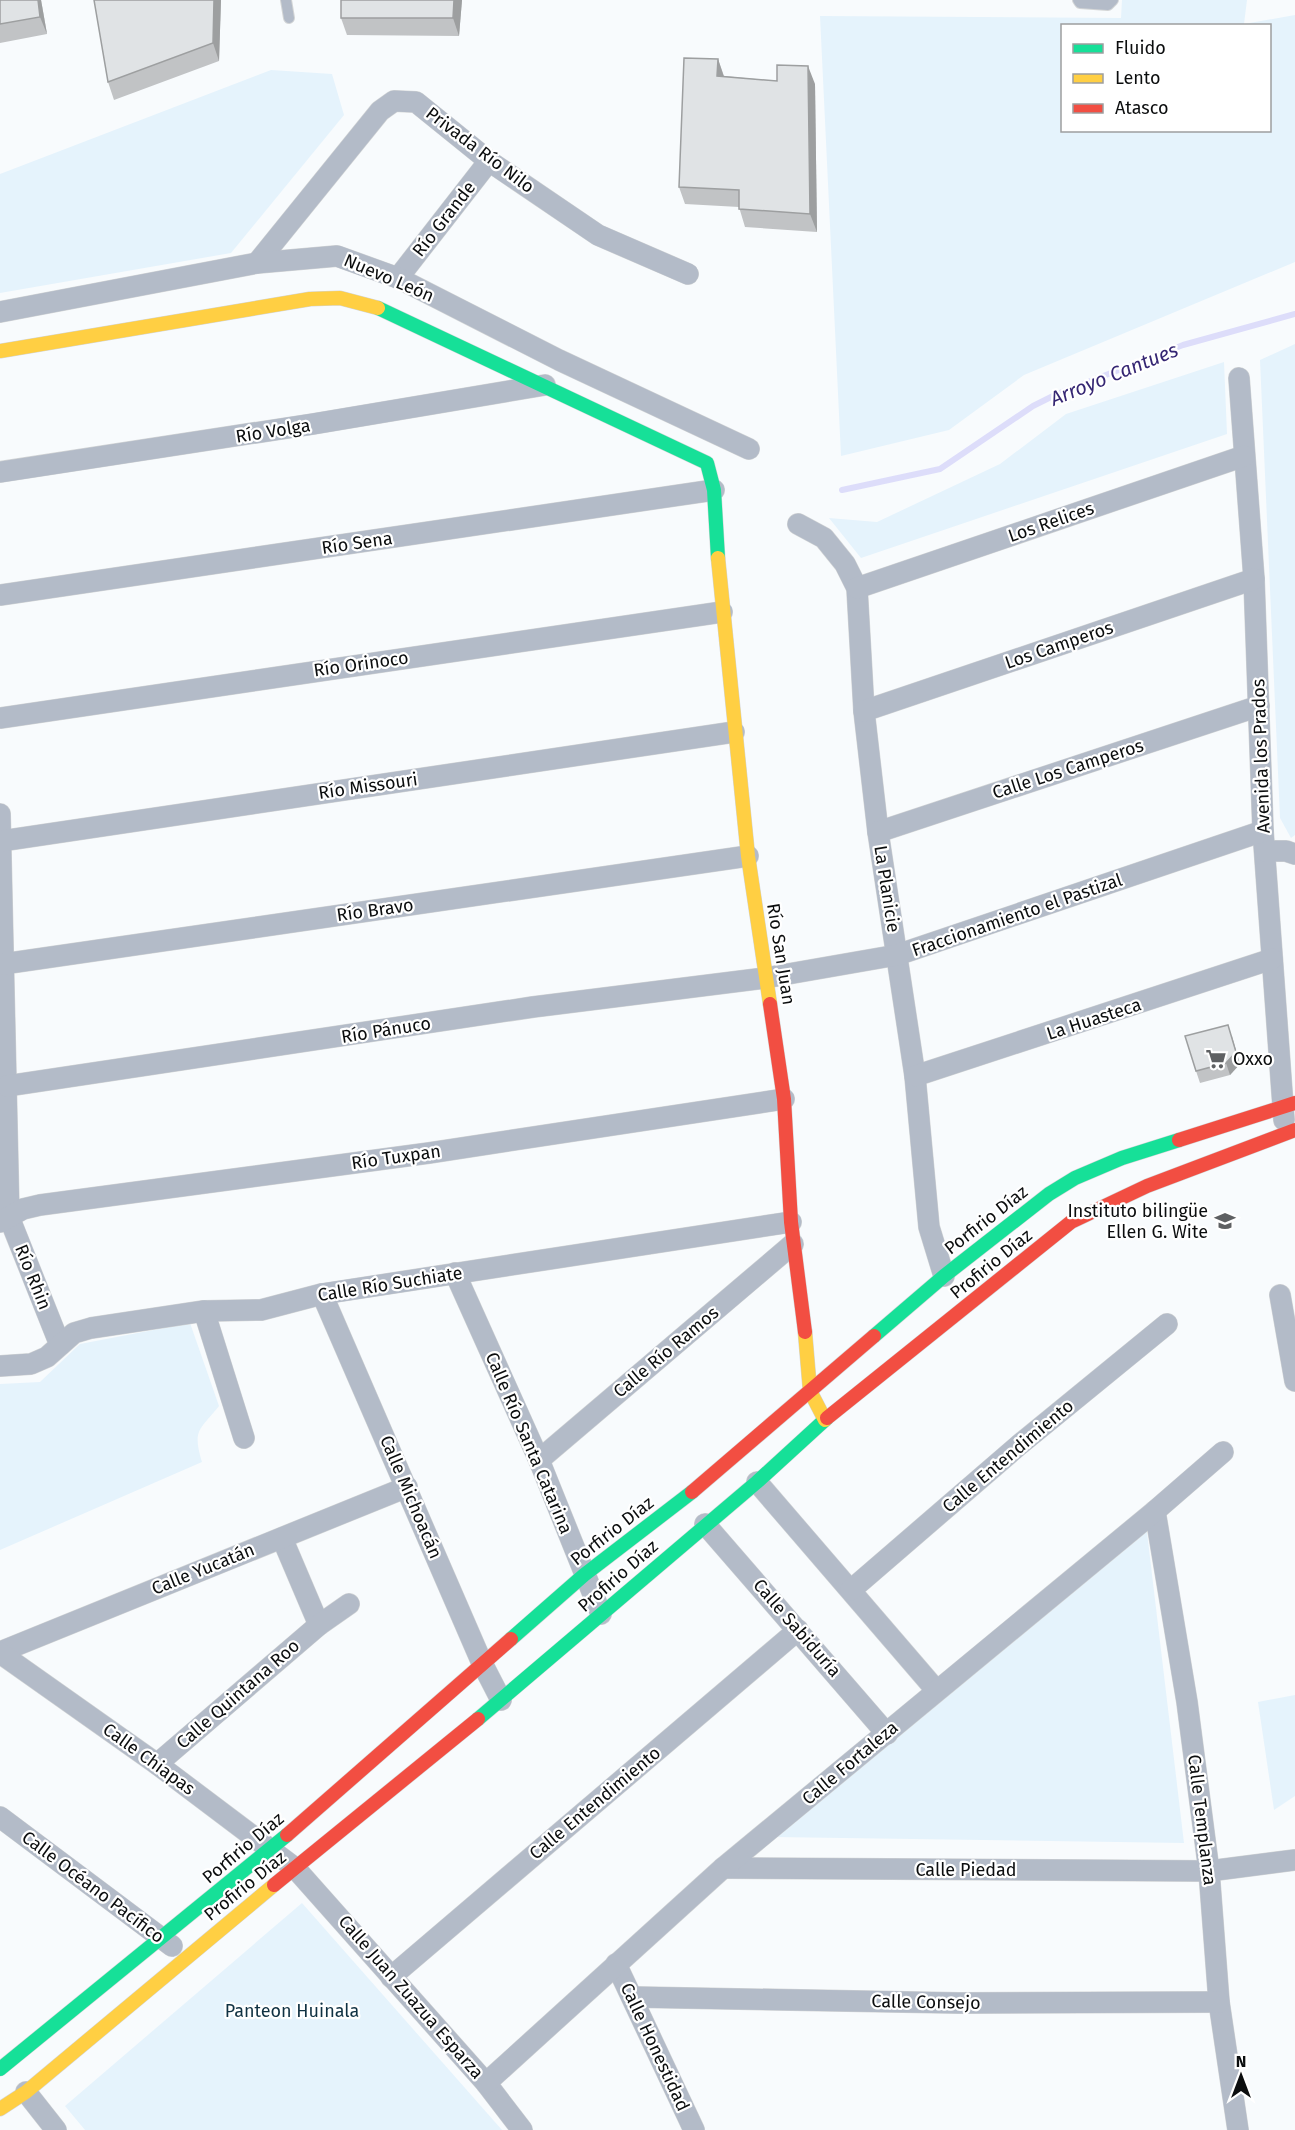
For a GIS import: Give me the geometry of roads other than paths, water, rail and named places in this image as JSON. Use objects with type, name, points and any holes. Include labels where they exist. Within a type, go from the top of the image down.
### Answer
[{"type":"street","name":"Privada Río Nilo","points":[[257,263],[380,111],[394,101],[416,102],[489,161],[598,235],[688,274]]},
{"type":"street","name":"Río Grande","points":[[398,278],[489,161]]},
{"type":"street","name":"Nuevo León","points":[[0,312],[257,263],[337,256],[398,278],[559,360],[749,449]]},
{"type":"street","name":"Nuevo León","points":[[0,351],[310,299],[340,298],[388,310],[707,463]]},
{"type":"street","name":"Avenida los Prados","points":[[1239,378],[1254,579],[1264,841],[1272,959],[1290,1132]]},
{"type":"street","name":"Río Volga","points":[[0,472],[313,424],[545,385]]},
{"type":"street","points":[[714,490],[707,463],[715,433]]},
{"type":"street","name":"Los Relices","points":[[857,588],[1244,456]]},
{"type":"street","name":"Río Sena","points":[[0,596],[714,490]]},
{"type":"street","name":"Río San Juan","points":[[714,490],[722,612],[734,732],[748,856],[784,1099],[791,1222],[804,1313],[810,1391],[825,1420]]},
{"type":"street","name":"La Planicie","points":[[798,524],[824,538],[845,564],[857,588],[864,711],[878,832],[915,1076],[929,1227],[944,1276]]},
{"type":"street","name":"Los Camperos","points":[[864,711],[1254,579]]},
{"type":"street","name":"Río Orinoco","points":[[0,718],[722,612]]},
{"type":"street","name":"Calle Los Camperos","points":[[878,832],[1259,706]]},
{"type":"street","name":"Río Missouri","points":[[1,841],[734,732]]},
{"type":"street","name":"Río Rhin","points":[[0,814],[7,1086],[4,1219],[60,1345]]},
{"type":"street","points":[[1264,841],[1295,854]]},
{"type":"street","name":"Fraccionamiento el Pastizal","points":[[765,978],[897,955],[1264,841]]},
{"type":"street","name":"Río Bravo","points":[[3,964],[748,856]]},
{"type":"street","name":"La Huasteca","points":[[915,1076],[1272,959]]},
{"type":"street","name":"Río Pánuco","points":[[7,1086],[533,1007],[765,978]]},
{"type":"street","name":"Río Tuxpan","points":[[4,1219],[40,1205],[429,1153],[784,1099]]},
{"type":"street","name":"Porfirio Díaz","points":[[0,2069],[272,1848],[584,1575],[694,1490],[944,1276],[1049,1194],[1075,1178],[1122,1158],[1289,1105]]},
{"type":"street","name":"Profirio Díaz","points":[[0,2109],[26,2092],[501,1700],[757,1482],[825,1420],[1071,1222],[1147,1186],[1290,1132]]},
{"type":"street","name":"Calle Río Suchiate","points":[[0,1366],[31,1364],[47,1357],[74,1333],[91,1328],[204,1311],[261,1310],[322,1294],[791,1222]]},
{"type":"street","name":"Calle Río Ramos","points":[[539,1460],[793,1244]]},
{"type":"street","name":"Calle Río Santa Catarina","points":[[455,1273],[539,1460],[601,1614]]},
{"type":"street","name":"Calle Michoacán","points":[[322,1294],[482,1663],[501,1700]]},
{"type":"street","points":[[1280,1295],[1295,1381]]},
{"type":"street","points":[[204,1311],[244,1438]]},
{"type":"street","name":"Calle Entendimiento","points":[[851,1590],[1019,1445],[1167,1324]]},
{"type":"street","name":"Calle Fortaleza","points":[[486,2083],[723,1868],[1155,1511],[1222,1452]]},
{"type":"street","points":[[757,1482],[936,1690]]},
{"type":"street","name":"Calle Yucatán","points":[[0,1653],[407,1487]]},
{"type":"street","name":"Calle Templanza","points":[[1155,1511],[1187,1701],[1209,1871],[1219,2002],[1238,2130]]},
{"type":"street","name":"Calle Sabiduría","points":[[705,1524],[887,1734]]},
{"type":"street","points":[[282,1538],[319,1625]]},
{"type":"street","name":"Calle Quintana Roo","points":[[157,1764],[319,1625],[349,1604]]},
{"type":"street","name":"Calle Entendimiento","points":[[391,1977],[798,1630]]},
{"type":"street","name":"Calle Chiapas","points":[[0,1653],[157,1764],[272,1848],[295,1868]]},
{"type":"street","name":"Calle Océano Pacífico","points":[[0,1817],[187,1957]]},
{"type":"street","name":"Calle Piedad","points":[[723,1868],[1209,1871],[1295,1860]]},
{"type":"street","name":"Calle Juan Zuazua Esparza","points":[[295,1868],[486,2083],[522,2130]]},
{"type":"street","name":"Calle Honestidad","points":[[616,1964],[694,2130]]},
{"type":"street","name":"Calle Consejo","points":[[633,1997],[959,2003],[1219,2002]]},
{"type":"street","points":[[26,2092],[56,2130]]},
{"type":"lane","points":[[286,0],[289,18]]},
{"type":"lane","points":[[1078,0],[1080,3],[1108,5],[1113,0]]},
{"type":"waterway","name":"Arroyo Cantues","points":[[842,490],[940,469],[1033,406],[1057,394],[1183,345],[1295,314]]},
{"type":"place","name":"Oxxo","points":[[1216,1059]]},
{"type":"place","name":"Instituto bilingüe Ellen G. Wite","points":[[1225,1221]]},
{"type":"park label","name":"Panteon Huinala","points":[[292,2011]]}]
